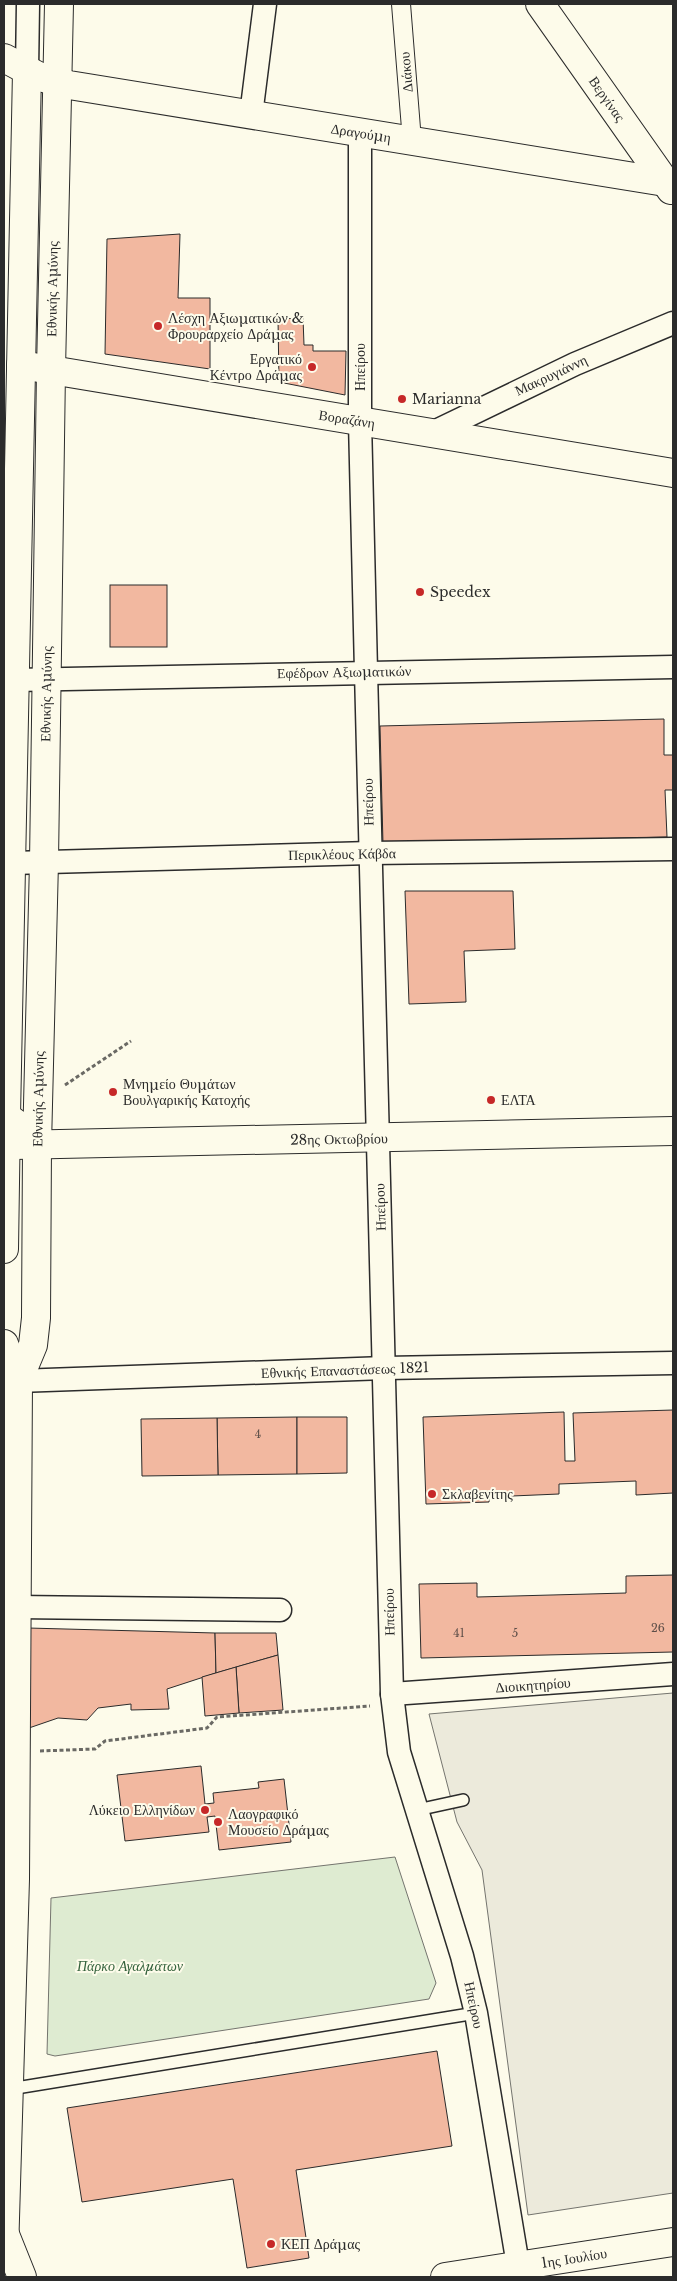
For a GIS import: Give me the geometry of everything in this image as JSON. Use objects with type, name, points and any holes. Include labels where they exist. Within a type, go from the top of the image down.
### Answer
[{"type":"main road","name":"Εθνικής Αμύνης","points":[[4,2252],[10,2089],[8,2038],[11,1764],[9,1717],[16,1607],[18,1380],[32,1345],[36,1318],[37,1145],[44,862],[50,370],[59,4]]},
{"type":"main road","name":"Βεργίνας","points":[[540,4],[670,186]]},
{"type":"main road","name":"Δραγούμη","points":[[15,64],[57,83],[412,140],[670,186]]},
{"type":"main road","points":[[4,1249],[6,1038],[12,863],[21,365],[15,64]]},
{"type":"main road","name":"Βοραζάνη","points":[[21,365],[673,473]]},
{"type":"main road","points":[[5,1116],[28,1132],[37,1145]]},
{"type":"main road","name":"28ης Οκτωβρίου","points":[[4,1144],[37,1145],[673,1132]]},
{"type":"main road","name":"Εθνικής Αμύνης","points":[[4,1344],[18,1380]]},
{"type":"main road","points":[[4,2232],[22,2277]]},
{"type":"main road","name":"1ης Ιουλίου","points":[[445,2277],[519,2272],[673,2242]]},
{"type":"street","points":[[15,64],[28,4]]},
{"type":"street","points":[[251,115],[265,4]]},
{"type":"street","name":"Διάκου","points":[[401,4],[412,140]]},
{"type":"street","name":"Ηπείρου","points":[[360,133],[360,421],[393,1699],[398,1747],[464,1963],[476,2013],[512,2242],[519,2272]]},
{"type":"street","name":"Μακρυγιάννη","points":[[432,433],[575,364],[673,323]]},
{"type":"street","name":"Εφέδρων Αξιωματικών","points":[[15,680],[366,671],[673,666]]},
{"type":"street","name":"Περικλέους Κάβδα","points":[[12,863],[370,853],[673,849]]},
{"type":"street","name":"Εθνικής Επαναστάσεως 1821","points":[[18,1380],[385,1368],[673,1363]]},
{"type":"street","points":[[16,1607],[280,1610]]},
{"type":"street","name":"Διοικητηρίου","points":[[393,1699],[673,1674]]},
{"type":"lane","points":[[417,1810],[463,1800]]},
{"type":"lane","points":[[10,2089],[476,2013]]},
{"type":"path","points":[[38,1102],[131,1041]]},
{"type":"path","points":[[11,1764],[95,1750],[105,1741],[207,1728],[217,1717],[393,1699]]},
{"type":"green space","name":"Πάρκο Αγαλμάτων","points":[[395,1857],[436,1983],[429,1999],[55,2056],[47,2054],[51,1898]]},
{"type":"shaded area","points":[[673,1693],[673,2193],[528,2215],[482,1870],[457,1822],[429,1714]]},
{"type":"building","name":"Λέσχη Αξιωματικών & Φρουραρχείο Δράμας","points":[[180,234],[178,298],[210,298],[210,369],[105,354],[107,239]]},
{"type":"building","name":"Εργατικό Κέντρο Δράμας","points":[[303,318],[304,345],[313,345],[313,351],[346,351],[345,395],[279,382],[278,319]]},
{"type":"building","points":[[110,585],[167,585],[167,647],[110,647]]},
{"type":"building","points":[[664,719],[664,755],[673,755],[673,790],[665,790],[667,837],[383,844],[380,726]]},
{"type":"building","points":[[405,891],[513,891],[515,949],[464,951],[466,1002],[409,1004]]},
{"type":"building","points":[[673,1410],[673,1493],[636,1495],[636,1481],[559,1484],[559,1494],[489,1497],[489,1502],[426,1504],[423,1417],[564,1412],[565,1461],[575,1461],[573,1413]]},
{"type":"building","points":[[297,1417],[297,1474],[218,1475],[217,1418]]},
{"type":"building","points":[[297,1417],[347,1417],[347,1473],[297,1474]]},
{"type":"building","points":[[217,1418],[218,1475],[142,1476],[141,1419]]},
{"type":"building","points":[[673,1575],[673,1652],[421,1658],[419,1584],[477,1583],[477,1597],[626,1593],[626,1576]]},
{"type":"building","points":[[28,1628],[215,1633],[216,1673],[167,1689],[169,1709],[131,1710],[131,1704],[98,1708],[87,1720],[58,1718],[26,1729]]},
{"type":"building","points":[[215,1633],[276,1633],[278,1655],[216,1673]]},
{"type":"building","points":[[278,1655],[283,1710],[239,1713],[236,1667]]},
{"type":"building","points":[[236,1667],[239,1713],[205,1716],[202,1677]]},
{"type":"building","name":"Λύκειο Ελληνίδων","points":[[201,1766],[205,1804],[214,1803],[213,1793],[259,1788],[258,1782],[284,1779],[291,1842],[219,1850],[215,1816],[207,1817],[209,1832],[125,1841],[117,1775]]},
{"type":"building","points":[[437,2051],[452,2146],[296,2170],[309,2258],[247,2268],[233,2179],[82,2202],[67,2108]]},
{"type":"place","name":"Λέσχη Αξιωματικών & Φρουραρχείο Δράμας","points":[[158,326]]},
{"type":"place","name":"Εργατικό Κέντρο Δράμας","points":[[312,367]]},
{"type":"place","name":"Marianna","points":[[402,399]]},
{"type":"place","name":"Speedex","points":[[420,592]]},
{"type":"place","name":"Μνημείο Θυμάτων Βουλγαρικής Κατοχής","points":[[113,1092]]},
{"type":"place","name":"ΕΛΤΑ","points":[[491,1100]]},
{"type":"place","name":"Σκλαβενίτης","points":[[432,1494]]},
{"type":"place","name":"Λύκειο Ελληνίδων","points":[[205,1810]]},
{"type":"place","name":"Λαογραφικό Μουσείο Δράμας","points":[[218,1822]]},
{"type":"place","name":"ΚΕΠ Δράμας","points":[[271,2244]]}]
